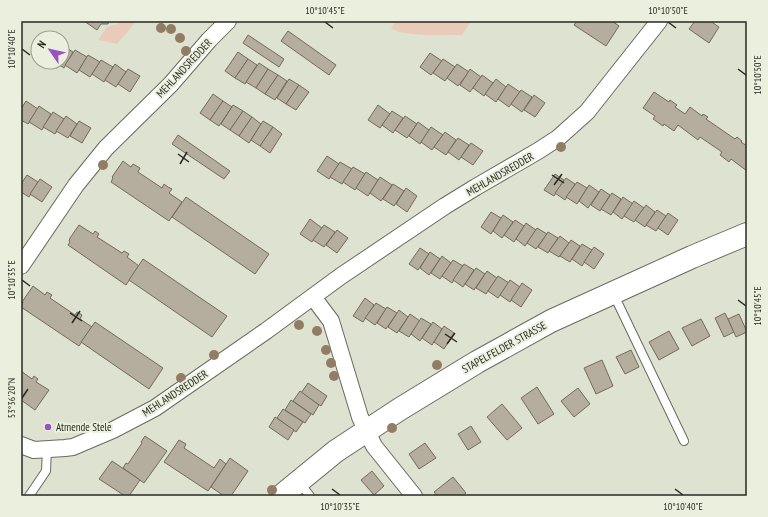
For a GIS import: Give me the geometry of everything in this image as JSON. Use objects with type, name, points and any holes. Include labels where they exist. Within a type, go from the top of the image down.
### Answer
[{"type":"street","name":"MEHLANDSREDDER","points":[[21,266],[76,185],[106,148],[171,84],[209,40],[228,21]]},
{"type":"street","name":"MEHLANDSREDDER","points":[[21,445],[34,450],[73,447],[113,430],[155,408],[341,276],[445,206],[538,152],[558,138],[587,112],[659,21]]},
{"type":"street","name":"STAPELFELDER STRASSE","points":[[281,496],[304,489],[336,451],[400,409],[477,362],[551,321],[613,292],[747,234]]},
{"type":"street","points":[[313,297],[331,321],[360,417],[366,431],[374,446],[414,496]]},
{"type":"lane","points":[[613,292],[684,441]]},
{"type":"lane","points":[[29,496],[46,471],[48,449]]},
{"type":"shaded area","points":[[118,21],[136,22],[117,44],[98,40],[107,27],[118,24]]},
{"type":"shaded area","points":[[396,21],[471,21],[462,35],[435,35],[398,32],[391,29]]},
{"type":"building","points":[[84,21],[109,21],[108,24],[101,24],[97,30]]},
{"type":"building","points":[[577,21],[612,21],[619,26],[606,46],[574,25]]},
{"type":"building","points":[[695,21],[710,21],[719,27],[709,43],[689,29]]},
{"type":"building","points":[[288,31],[336,65],[329,75],[281,41]]},
{"type":"building","points":[[248,35],[284,59],[279,67],[243,43]]},
{"type":"building","points":[[70,50],[73,52],[70,57]]},
{"type":"building","points":[[75,50],[87,57],[77,73],[70,68],[70,58]]},
{"type":"building","points":[[238,52],[248,59],[235,78],[225,71]]},
{"type":"building","points":[[430,53],[442,61],[431,75],[420,67]]},
{"type":"building","points":[[88,55],[100,62],[90,77],[79,70]]},
{"type":"building","points":[[248,59],[257,65],[245,84],[235,78]]},
{"type":"building","points":[[443,59],[455,67],[445,81],[433,73]]},
{"type":"building","points":[[101,60],[113,67],[104,82],[92,74]]},
{"type":"building","points":[[259,63],[268,69],[256,88],[246,82]]},
{"type":"building","points":[[115,64],[126,72],[116,87],[105,80]]},
{"type":"building","points":[[457,64],[469,72],[458,86],[447,78]]},
{"type":"building","points":[[128,69],[140,76],[130,92],[118,84]]},
{"type":"building","points":[[268,69],[278,75],[265,94],[256,88]]},
{"type":"building","points":[[470,69],[481,77],[470,92],[460,85]]},
{"type":"building","points":[[278,75],[287,81],[275,100],[265,94]]},
{"type":"building","points":[[482,75],[493,83],[484,96],[473,88]]},
{"type":"building","points":[[289,79],[299,85],[286,104],[277,98]]},
{"type":"building","points":[[496,79],[506,87],[496,102],[485,94]]},
{"type":"building","points":[[508,84],[520,92],[509,107],[498,99]]},
{"type":"building","points":[[299,85],[309,92],[296,110],[286,104]]},
{"type":"building","points":[[521,90],[532,97],[522,112],[511,104]]},
{"type":"building","points":[[654,92],[669,102],[670,100],[677,105],[675,107],[685,114],[690,107],[702,116],[703,114],[708,117],[706,119],[735,139],[737,137],[742,141],[741,142],[747,146],[747,171],[731,159],[729,162],[720,155],[722,152],[700,137],[698,140],[678,125],[674,131],[653,119],[655,116],[643,108]]},
{"type":"building","points":[[213,94],[223,101],[210,120],[200,113]]},
{"type":"building","points":[[534,95],[545,103],[535,117],[524,110]]},
{"type":"building","points":[[26,101],[38,109],[28,124],[21,120],[21,109]]},
{"type":"building","points":[[223,101],[232,107],[219,126],[210,120]]},
{"type":"building","points":[[233,105],[243,111],[230,130],[221,124]]},
{"type":"building","points":[[378,105],[390,114],[380,128],[368,120]]},
{"type":"building","points":[[39,106],[51,114],[42,130],[29,122]]},
{"type":"building","points":[[243,111],[252,117],[239,136],[230,130]]},
{"type":"building","points":[[392,111],[403,118],[393,133],[382,125]]},
{"type":"building","points":[[53,112],[64,119],[55,134],[43,127]]},
{"type":"building","points":[[66,116],[77,124],[68,138],[56,131]]},
{"type":"building","points":[[405,116],[417,124],[407,138],[395,130]]},
{"type":"building","points":[[252,117],[261,124],[249,143],[239,136]]},
{"type":"building","points":[[79,121],[91,128],[82,143],[70,136]]},
{"type":"building","points":[[263,121],[273,127],[260,146],[251,140]]},
{"type":"building","points":[[418,122],[429,130],[420,144],[409,136]]},
{"type":"building","points":[[273,127],[282,134],[270,153],[260,146]]},
{"type":"building","points":[[431,127],[443,135],[432,150],[421,142]]},
{"type":"building","points":[[445,132],[456,140],[446,155],[434,147]]},
{"type":"building","points":[[178,135],[230,171],[224,179],[172,144]]},
{"type":"building","points":[[458,138],[469,145],[459,160],[448,152]]},
{"type":"building","points":[[471,143],[483,151],[473,165],[461,157]]},
{"type":"building","points":[[327,156],[339,164],[329,179],[317,171]]},
{"type":"building","points":[[123,161],[131,167],[133,164],[140,168],[138,172],[162,188],[164,184],[172,189],[169,193],[182,202],[169,221],[111,182],[112,177]]},
{"type":"building","points":[[340,162],[352,169],[342,184],[330,177]]},
{"type":"building","points":[[353,167],[365,174],[355,190],[343,182]]},
{"type":"building","points":[[366,172],[378,180],[368,196],[356,188]]},
{"type":"building","points":[[555,174],[564,180],[554,196],[544,190]]},
{"type":"building","points":[[27,175],[38,182],[29,197],[21,192],[21,184]]},
{"type":"building","points":[[380,177],[392,185],[381,201],[370,193]]},
{"type":"building","points":[[566,178],[575,184],[565,200],[555,193]]},
{"type":"building","points":[[40,179],[52,187],[42,202],[30,194]]},
{"type":"building","points":[[577,182],[587,188],[577,204],[566,197]]},
{"type":"building","points":[[393,184],[404,191],[394,206],[383,199]]},
{"type":"building","points":[[589,185],[599,192],[588,208],[579,201]]},
{"type":"building","points":[[406,188],[417,196],[407,212],[396,204]]},
{"type":"building","points":[[601,189],[610,195],[600,211],[591,205]]},
{"type":"building","points":[[612,193],[621,199],[611,215],[601,209]]},
{"type":"building","points":[[186,197],[269,254],[255,274],[172,217]]},
{"type":"building","points":[[623,197],[633,204],[622,219],[613,212]]},
{"type":"building","points":[[634,201],[644,208],[634,222],[624,216]]},
{"type":"building","points":[[646,205],[655,212],[645,227],[635,220]]},
{"type":"building","points":[[657,210],[666,216],[656,231],[646,225]]},
{"type":"building","points":[[491,212],[501,218],[491,234],[481,227]]},
{"type":"building","points":[[668,213],[678,220],[668,235],[658,228]]},
{"type":"building","points":[[503,215],[513,222],[502,238],[493,231]]},
{"type":"building","points":[[310,219],[322,228],[312,242],[300,234]]},
{"type":"building","points":[[515,220],[524,226],[514,242],[504,235]]},
{"type":"building","points":[[526,223],[536,230],[525,246],[516,239]]},
{"type":"building","points":[[79,225],[93,234],[95,231],[99,234],[97,237],[122,253],[124,251],[129,254],[127,257],[139,266],[126,285],[68,245],[70,238]]},
{"type":"building","points":[[324,225],[335,232],[324,247],[313,240]]},
{"type":"building","points":[[537,228],[547,234],[536,249],[527,243]]},
{"type":"building","points":[[337,230],[348,238],[337,253],[326,245]]},
{"type":"building","points":[[548,232],[558,238],[548,253],[538,247]]},
{"type":"building","points":[[560,236],[569,243],[559,257],[549,251]]},
{"type":"building","points":[[571,240],[580,246],[570,262],[560,256]]},
{"type":"building","points":[[582,244],[592,250],[582,266],[572,259]]},
{"type":"building","points":[[594,247],[604,254],[594,269],[584,262]]},
{"type":"building","points":[[420,248],[429,254],[418,270],[409,264]]},
{"type":"building","points":[[430,252],[440,259],[429,275],[420,268]]},
{"type":"building","points":[[442,256],[451,263],[440,279],[431,273]]},
{"type":"building","points":[[143,259],[227,316],[212,337],[129,280]]},
{"type":"building","points":[[453,260],[463,266],[452,283],[442,276]]},
{"type":"building","points":[[464,264],[474,270],[463,287],[453,280]]},
{"type":"building","points":[[476,268],[485,274],[474,290],[465,284]]},
{"type":"building","points":[[487,271],[497,278],[486,294],[476,288]]},
{"type":"building","points":[[498,276],[509,283],[498,298],[488,291]]},
{"type":"building","points":[[510,280],[520,287],[510,302],[500,295]]},
{"type":"building","points":[[522,283],[532,290],[521,307],[511,300]]},
{"type":"building","points":[[33,286],[45,295],[47,292],[52,295],[50,298],[75,315],[77,312],[82,315],[80,319],[92,327],[79,346],[21,307],[22,302]]},
{"type":"building","points":[[365,298],[374,305],[363,322],[353,316]]},
{"type":"building","points":[[376,303],[386,309],[375,325],[365,318]]},
{"type":"building","points":[[387,307],[397,313],[386,329],[377,323]]},
{"type":"building","points":[[399,310],[408,317],[397,333],[388,327]]},
{"type":"building","points":[[725,313],[734,332],[724,337],[715,318]]},
{"type":"building","points":[[410,314],[420,321],[409,337],[399,331]]},
{"type":"building","points":[[739,314],[747,332],[736,337],[728,319]]},
{"type":"building","points":[[421,318],[431,324],[420,341],[411,334]]},
{"type":"building","points":[[701,319],[710,336],[692,346],[682,328]]},
{"type":"building","points":[[95,322],[163,368],[149,389],[81,342]]},
{"type":"building","points":[[433,322],[442,329],[432,345],[422,338]]},
{"type":"building","points":[[444,326],[454,333],[444,349],[434,342]]},
{"type":"building","points":[[669,331],[679,349],[659,360],[649,342]]},
{"type":"building","points":[[631,350],[639,367],[625,374],[616,357]]},
{"type":"building","points":[[602,360],[613,386],[596,394],[584,368]]},
{"type":"building","points":[[21,371],[32,379],[34,376],[38,379],[36,382],[49,390],[35,410],[21,400]]},
{"type":"building","points":[[308,383],[327,396],[321,406],[301,393]]},
{"type":"building","points":[[537,387],[554,414],[538,424],[521,398]]},
{"type":"building","points":[[578,388],[590,404],[574,417],[561,401]]},
{"type":"building","points":[[300,391],[319,405],[313,415],[293,401]]},
{"type":"building","points":[[291,400],[311,414],[305,423],[285,410]]},
{"type":"building","points":[[502,404],[522,428],[507,440],[487,417]]},
{"type":"building","points":[[283,409],[303,422],[296,432],[277,418]]},
{"type":"building","points":[[275,417],[294,430],[288,440],[269,427]]},
{"type":"building","points":[[471,426],[481,442],[468,450],[458,434]]},
{"type":"building","points":[[145,436],[167,451],[144,483],[123,468],[126,463],[128,464]]},
{"type":"building","points":[[179,440],[186,444],[184,448],[214,468],[220,459],[226,464],[208,491],[164,462]]},
{"type":"building","points":[[425,443],[436,458],[419,469],[409,454]]},
{"type":"building","points":[[230,458],[248,471],[231,496],[224,496],[211,487]]},
{"type":"building","points":[[112,461],[140,480],[129,496],[125,496],[99,479]]},
{"type":"building","points":[[372,471],[384,486],[374,495],[361,480]]},
{"type":"building","points":[[453,477],[466,493],[462,496],[437,496],[434,492]]},
{"type":"place","name":"Atmende Stele","points":[[48,427]]}]
